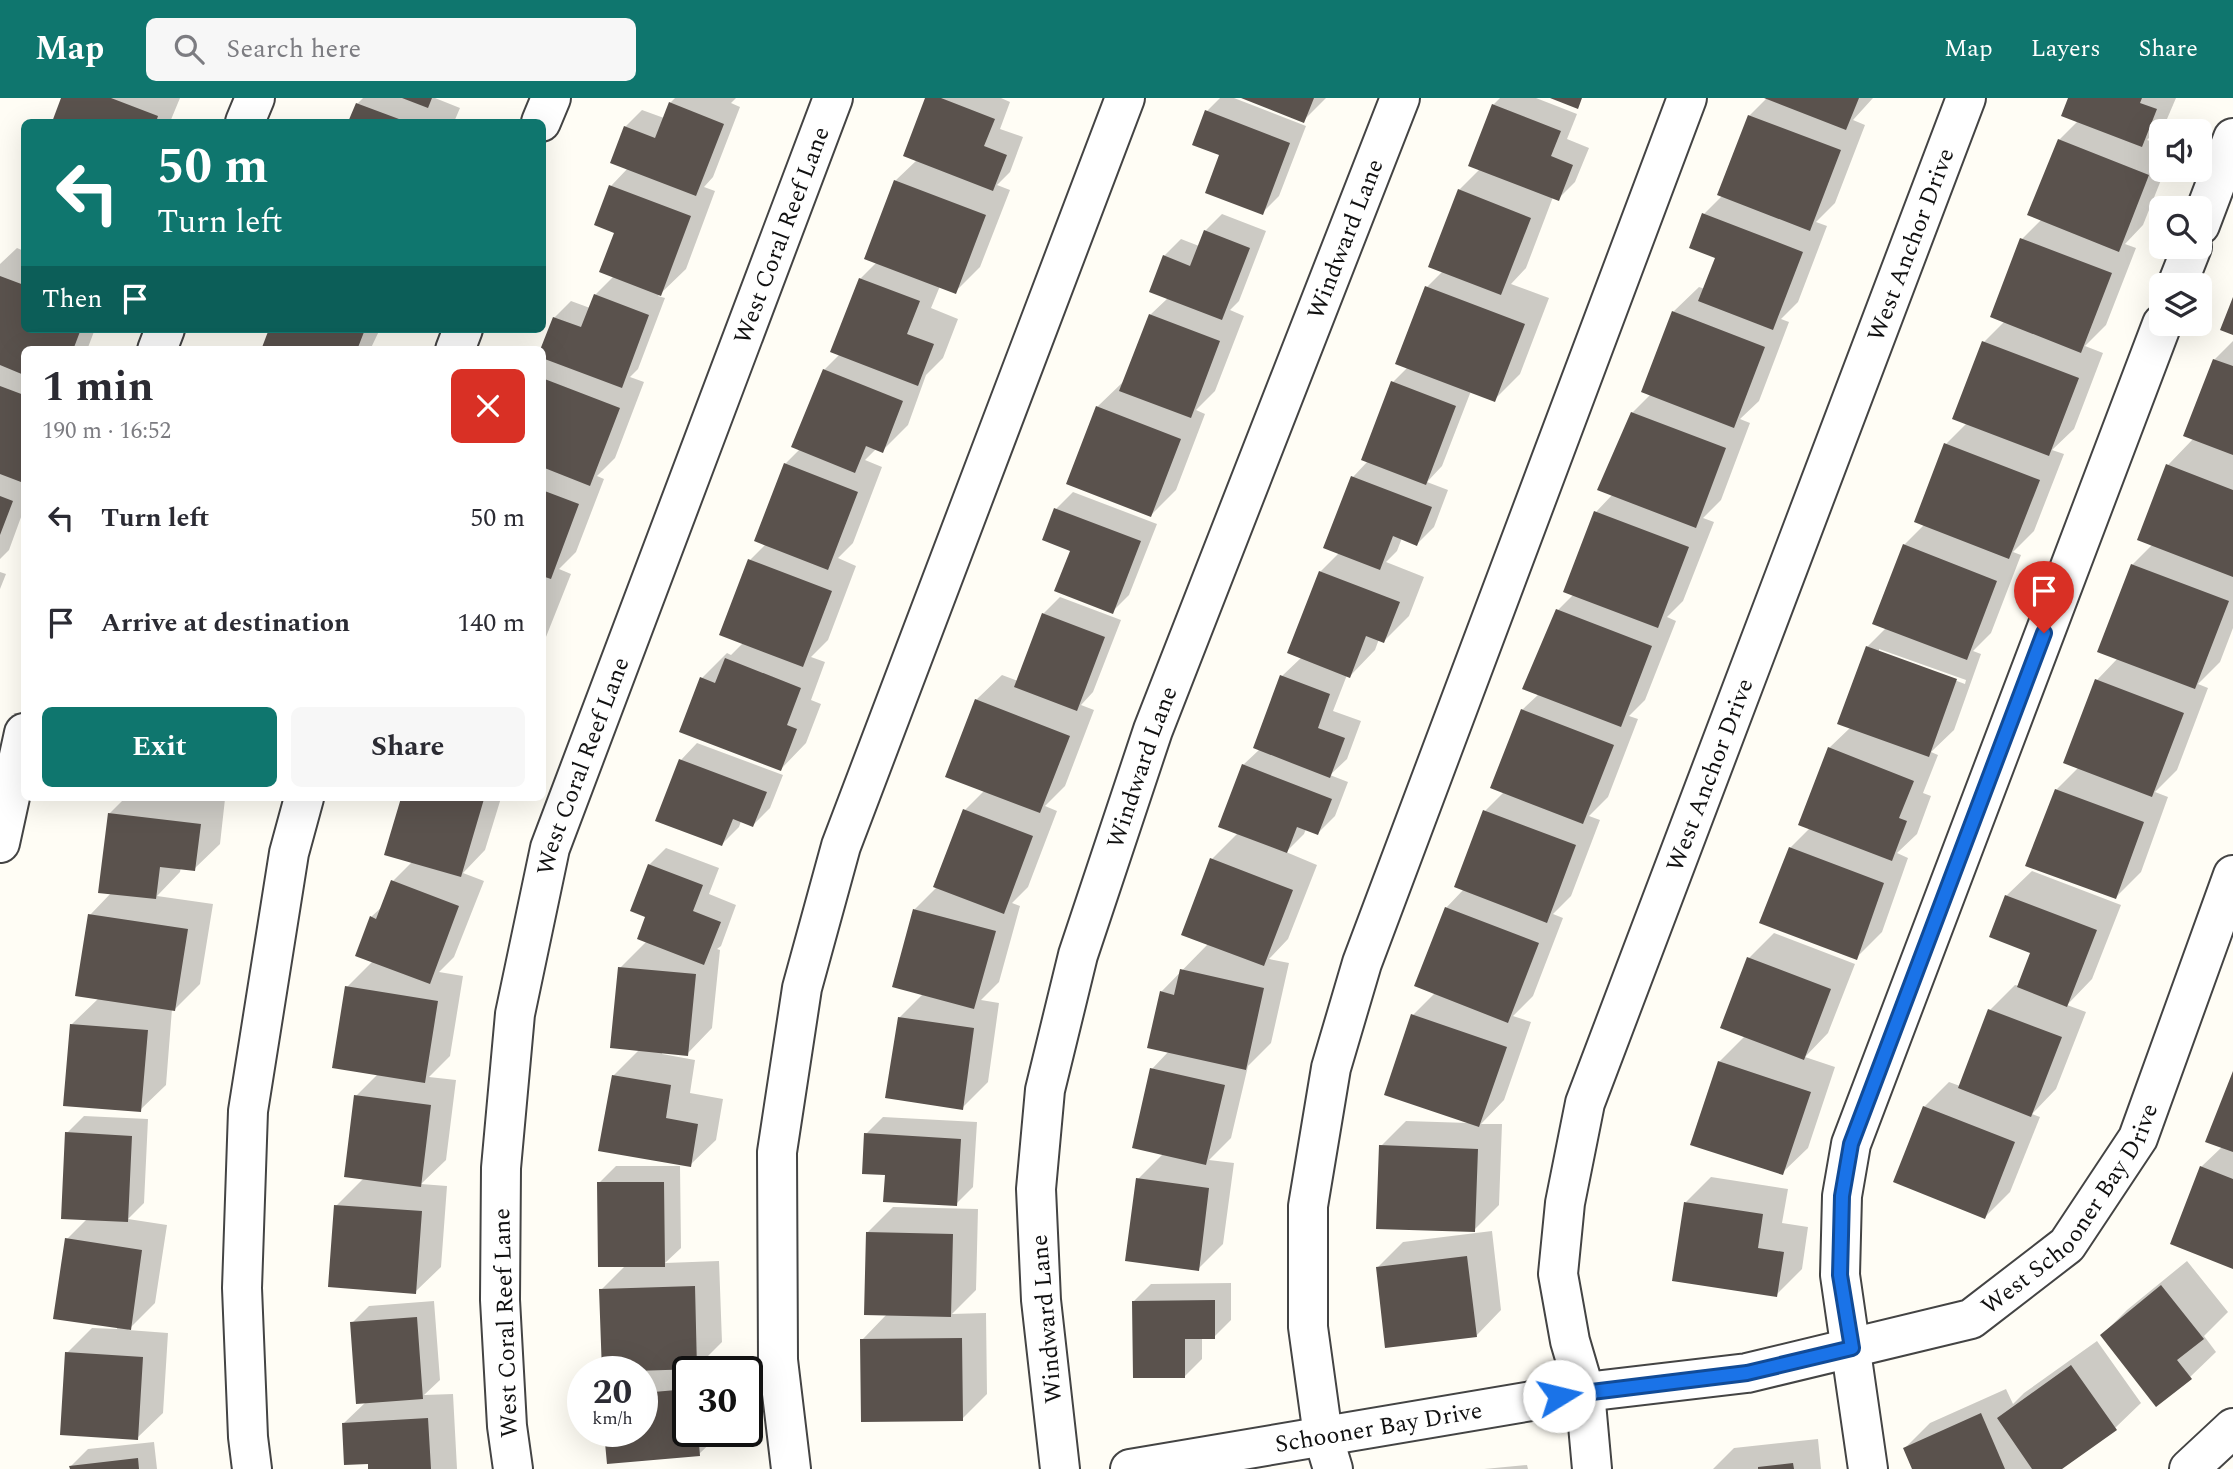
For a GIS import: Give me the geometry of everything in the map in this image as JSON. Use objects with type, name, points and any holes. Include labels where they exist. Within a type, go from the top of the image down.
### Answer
[{"type":"street","points":[[246,119],[255,98]]},
{"type":"street","points":[[542,119],[551,98]]},
{"type":"street","name":"West Coral Reef Lane","points":[[513,1469],[507,1426],[500,1300],[501,1168],[516,1014],[550,848],[833,98]]},
{"type":"street","points":[[791,1469],[778,1360],[777,1152],[802,988],[841,846],[1125,98]]},
{"type":"street","name":"Windward Lane","points":[[1060,1469],[1041,1300],[1036,1189],[1045,1090],[1078,955],[1153,730],[1400,98]]},
{"type":"street","points":[[1328,1453],[1308,1327],[1308,1206],[1331,1068],[1366,951],[1687,98]]},
{"type":"street","name":"West Anchor Drive","points":[[1592,1469],[1586,1392],[1570,1340],[1558,1274],[1565,1203],[1585,1104],[1966,98]]},
{"type":"street","points":[[2211,196],[2233,138]]},
{"type":"street","points":[[1868,1469],[1840,1275],[1842,1196],[1851,1144],[2157,336]]},
{"type":"street","points":[[0,843],[21,747]]},
{"type":"street","points":[[252,1469],[248,1437],[242,1288],[248,1111],[289,853],[303,801]]},
{"type":"street","name":"West Schooner Bay Drive","points":[[1586,1392],[1747,1373],[1971,1319],[2067,1245],[2138,1138],[2233,876]]},
{"type":"street","name":"Schooner Bay Drive","points":[[1130,1469],[1328,1453],[1586,1392]]},
{"type":"street","points":[[2189,1469],[2233,1428]]},
{"type":"building","points":[[61,98],[111,98],[158,116],[157,119],[53,119]]},
{"type":"building","points":[[402,98],[432,98],[428,108]]},
{"type":"building","points":[[925,98],[941,98],[995,119],[984,146],[1007,155],[993,191],[903,156]]},
{"type":"building","points":[[1241,98],[1314,98],[1304,123]]},
{"type":"building","points":[[1550,98],[1582,98],[1578,109]]},
{"type":"building","points":[[1764,98],[1859,98],[1846,130]]},
{"type":"building","points":[[2068,98],[2142,98],[2140,103],[2157,109],[2153,119],[2149,119],[2149,129],[2142,147],[2061,116]]},
{"type":"building","points":[[669,102],[724,124],[696,196],[610,163],[624,126],[655,138]]},
{"type":"building","points":[[356,103],[399,119],[349,119]]},
{"type":"building","points":[[1492,104],[1561,131],[1551,156],[1573,165],[1559,201],[1468,166]]},
{"type":"building","points":[[1205,110],[1290,143],[1263,215],[1205,193],[1219,155],[1192,145]]},
{"type":"building","points":[[1748,115],[1841,150],[1810,231],[1717,195]]},
{"type":"building","points":[[2058,139],[2149,175],[2119,252],[2027,215]]},
{"type":"building","points":[[894,180],[986,215],[956,294],[864,259]]},
{"type":"building","points":[[609,185],[691,216],[661,296],[599,272],[614,233],[594,225]]},
{"type":"building","points":[[1458,189],[1531,218],[1501,295],[1428,267]]},
{"type":"building","points":[[1702,213],[1803,252],[1773,330],[1698,301],[1715,258],[1689,248]]},
{"type":"building","points":[[1204,230],[1250,248],[1222,320],[1149,292],[1163,255],[1190,266]]},
{"type":"building","points":[[2020,238],[2112,273],[2081,353],[1990,317]]},
{"type":"building","points":[[0,276],[21,284],[21,333],[79,333],[75,346],[21,346],[21,374],[0,365]]},
{"type":"building","points":[[859,278],[920,301],[907,334],[934,344],[918,386],[830,352]]},
{"type":"building","points":[[1425,286],[1525,324],[1495,402],[1395,364]]},
{"type":"building","points":[[594,294],[649,315],[622,388],[546,360],[546,346],[542,346],[553,317],[581,327]]},
{"type":"building","points":[[2233,297],[2233,335],[2220,330]]},
{"type":"building","points":[[1672,311],[1765,347],[1734,428],[1641,392]]},
{"type":"building","points":[[1149,314],[1220,341],[1191,418],[1119,391]]},
{"type":"building","points":[[267,333],[364,333],[359,346],[263,346]]},
{"type":"building","points":[[1982,341],[2079,378],[2049,456],[1952,419]]},
{"type":"building","points":[[2213,359],[2233,366],[2233,455],[2183,436]]},
{"type":"building","points":[[823,369],[903,401],[883,453],[866,446],[855,473],[791,447]]},
{"type":"building","points":[[546,380],[620,408],[590,486],[546,469]]},
{"type":"building","points":[[1391,381],[1456,406],[1426,485],[1361,460]]},
{"type":"building","points":[[0,386],[21,394],[21,482],[0,474]]},
{"type":"building","points":[[1096,406],[1181,439],[1151,517],[1066,484]]},
{"type":"building","points":[[1631,412],[1726,448],[1696,528],[1597,490]]},
{"type":"building","points":[[1944,443],[2040,480],[2009,559],[1914,522]]},
{"type":"building","points":[[784,463],[858,492],[828,570],[754,541]]},
{"type":"building","points":[[2166,464],[2233,490],[2233,577],[2137,540]]},
{"type":"building","points":[[1351,476],[1432,507],[1417,546],[1393,536],[1380,570],[1323,548]]},
{"type":"building","points":[[546,492],[579,504],[551,579],[546,577]]},
{"type":"building","points":[[0,496],[13,501],[0,535]]},
{"type":"building","points":[[1054,508],[1141,541],[1113,614],[1054,591],[1070,551],[1042,540]]},
{"type":"building","points":[[1594,511],[1689,547],[1658,628],[1563,592]]},
{"type":"building","points":[[1903,544],[1997,581],[1967,660],[1872,624]]},
{"type":"building","points":[[748,559],[832,591],[803,667],[719,635]]},
{"type":"building","points":[[2131,564],[2229,601],[2195,689],[2097,652]]},
{"type":"building","points":[[1319,571],[1400,602],[1384,643],[1366,636],[1350,678],[1287,653]]},
{"type":"building","points":[[1556,609],[1652,646],[1621,727],[1522,689]]},
{"type":"building","points":[[1042,613],[1105,637],[1077,711],[1014,687]]},
{"type":"building","points":[[1866,646],[1957,679],[1929,757],[1837,724]]},
{"type":"building","points":[[725,658],[801,688],[787,725],[797,729],[781,771],[679,732],[700,677],[715,683]]},
{"type":"building","points":[[1280,675],[1330,694],[1318,728],[1345,738],[1330,778],[1253,748]]},
{"type":"building","points":[[2095,679],[2184,713],[2152,797],[2063,763]]},
{"type":"building","points":[[975,699],[1070,736],[1040,813],[945,777]]},
{"type":"building","points":[[1521,709],[1614,745],[1583,824],[1490,788]]},
{"type":"building","points":[[1828,747],[1914,781],[1899,818],[1907,821],[1892,861],[1798,825]]},
{"type":"building","points":[[679,759],[767,792],[753,827],[733,819],[722,846],[655,821]]},
{"type":"building","points":[[1242,764],[1332,799],[1318,835],[1297,827],[1287,853],[1218,827]]},
{"type":"building","points":[[2055,789],[2144,822],[2116,899],[2025,866]]},
{"type":"building","points":[[400,801],[483,801],[461,877],[384,855]]},
{"type":"building","points":[[963,809],[1033,836],[1004,914],[933,887]]},
{"type":"building","points":[[1483,810],[1576,845],[1547,923],[1454,887]]},
{"type":"building","points":[[108,813],[201,824],[195,871],[160,867],[156,899],[98,893]]},
{"type":"building","points":[[1789,847],[1884,883],[1857,960],[1759,923]]},
{"type":"building","points":[[1210,858],[1293,890],[1264,966],[1181,935]]},
{"type":"building","points":[[648,864],[703,885],[693,911],[721,922],[704,965],[637,939],[645,917],[630,911]]},
{"type":"building","points":[[391,880],[459,906],[430,984],[355,956],[370,916],[376,919]]},
{"type":"building","points":[[2005,895],[2097,930],[2067,1007],[2017,987],[2030,953],[1989,937]]},
{"type":"building","points":[[1445,907],[1539,943],[1508,1023],[1414,986]]},
{"type":"building","points":[[913,909],[996,931],[974,1009],[892,987]]},
{"type":"building","points":[[88,914],[188,929],[175,1011],[75,996]]},
{"type":"building","points":[[1747,957],[1831,989],[1804,1060],[1720,1028]]},
{"type":"building","points":[[618,967],[696,974],[688,1056],[610,1048]]},
{"type":"building","points":[[1180,969],[1264,988],[1246,1070],[1147,1048],[1160,991],[1174,995]]},
{"type":"building","points":[[345,986],[438,1001],[425,1083],[332,1068]]},
{"type":"building","points":[[1988,1009],[2062,1037],[2031,1117],[1958,1088]]},
{"type":"building","points":[[1411,1014],[1507,1047],[1479,1127],[1384,1095]]},
{"type":"building","points":[[898,1017],[974,1028],[963,1110],[885,1098]]},
{"type":"building","points":[[70,1024],[148,1030],[141,1112],[63,1106]]},
{"type":"building","points":[[1718,1061],[1811,1092],[1783,1175],[1690,1145]]},
{"type":"building","points":[[1150,1068],[1225,1085],[1206,1165],[1132,1148]]},
{"type":"building","points":[[2233,1071],[2233,1152],[2205,1142]]},
{"type":"building","points":[[612,1075],[671,1085],[666,1118],[698,1124],[691,1167],[598,1151]]},
{"type":"building","points":[[354,1095],[431,1105],[421,1187],[344,1177]]},
{"type":"building","points":[[1923,1106],[2015,1142],[1985,1219],[1893,1182]]},
{"type":"building","points":[[65,1132],[132,1136],[128,1222],[61,1219]]},
{"type":"building","points":[[864,1133],[961,1139],[957,1206],[883,1202],[885,1175],[862,1174]]},
{"type":"building","points":[[1379,1145],[1478,1149],[1475,1232],[1376,1229]]},
{"type":"building","points":[[2200,1166],[2233,1179],[2233,1269],[2170,1244]]},
{"type":"building","points":[[1136,1178],[1209,1188],[1199,1271],[1125,1261]]},
{"type":"building","points":[[597,1182],[664,1182],[665,1267],[598,1267]]},
{"type":"building","points":[[1684,1202],[1763,1214],[1758,1248],[1784,1252],[1777,1297],[1672,1281]]},
{"type":"building","points":[[334,1205],[422,1211],[416,1294],[328,1287]]},
{"type":"building","points":[[866,1232],[953,1234],[951,1317],[864,1315]]},
{"type":"building","points":[[65,1238],[142,1250],[131,1330],[53,1319]]},
{"type":"building","points":[[1467,1256],[1477,1337],[1385,1348],[1376,1267]]},
{"type":"building","points":[[2161,1285],[2204,1339],[2177,1360],[2192,1379],[2156,1407],[2100,1335]]},
{"type":"building","points":[[695,1286],[697,1356],[672,1356],[672,1370],[658,1370],[658,1356],[601,1356],[599,1289]]},
{"type":"building","points":[[1215,1300],[1215,1339],[1185,1339],[1185,1378],[1133,1378],[1132,1301]]},
{"type":"building","points":[[417,1317],[423,1399],[356,1404],[350,1322]]},
{"type":"building","points":[[962,1338],[963,1421],[861,1422],[860,1339]]},
{"type":"building","points":[[65,1352],[143,1357],[138,1440],[60,1435]]},
{"type":"building","points":[[2071,1365],[2117,1430],[2062,1469],[2032,1469],[1997,1418]]},
{"type":"building","points":[[672,1390],[672,1447],[699,1447],[700,1456],[607,1464],[605,1447],[658,1447],[658,1392]]},
{"type":"building","points":[[1981,1413],[2005,1469],[1912,1469],[1903,1448]]},
{"type":"building","points":[[428,1418],[431,1469],[368,1469],[368,1464],[344,1465],[342,1423]]},
{"type":"building","points":[[138,1458],[139,1469],[70,1469],[69,1466]]},
{"type":"building","points":[[1793,1463],[1794,1469],[1758,1469],[1758,1467]]},
{"type":"route","points":[[1559,1396],[1747,1373],[1852,1348],[1840,1275],[1842,1196],[1851,1144],[2044,633]]}]
